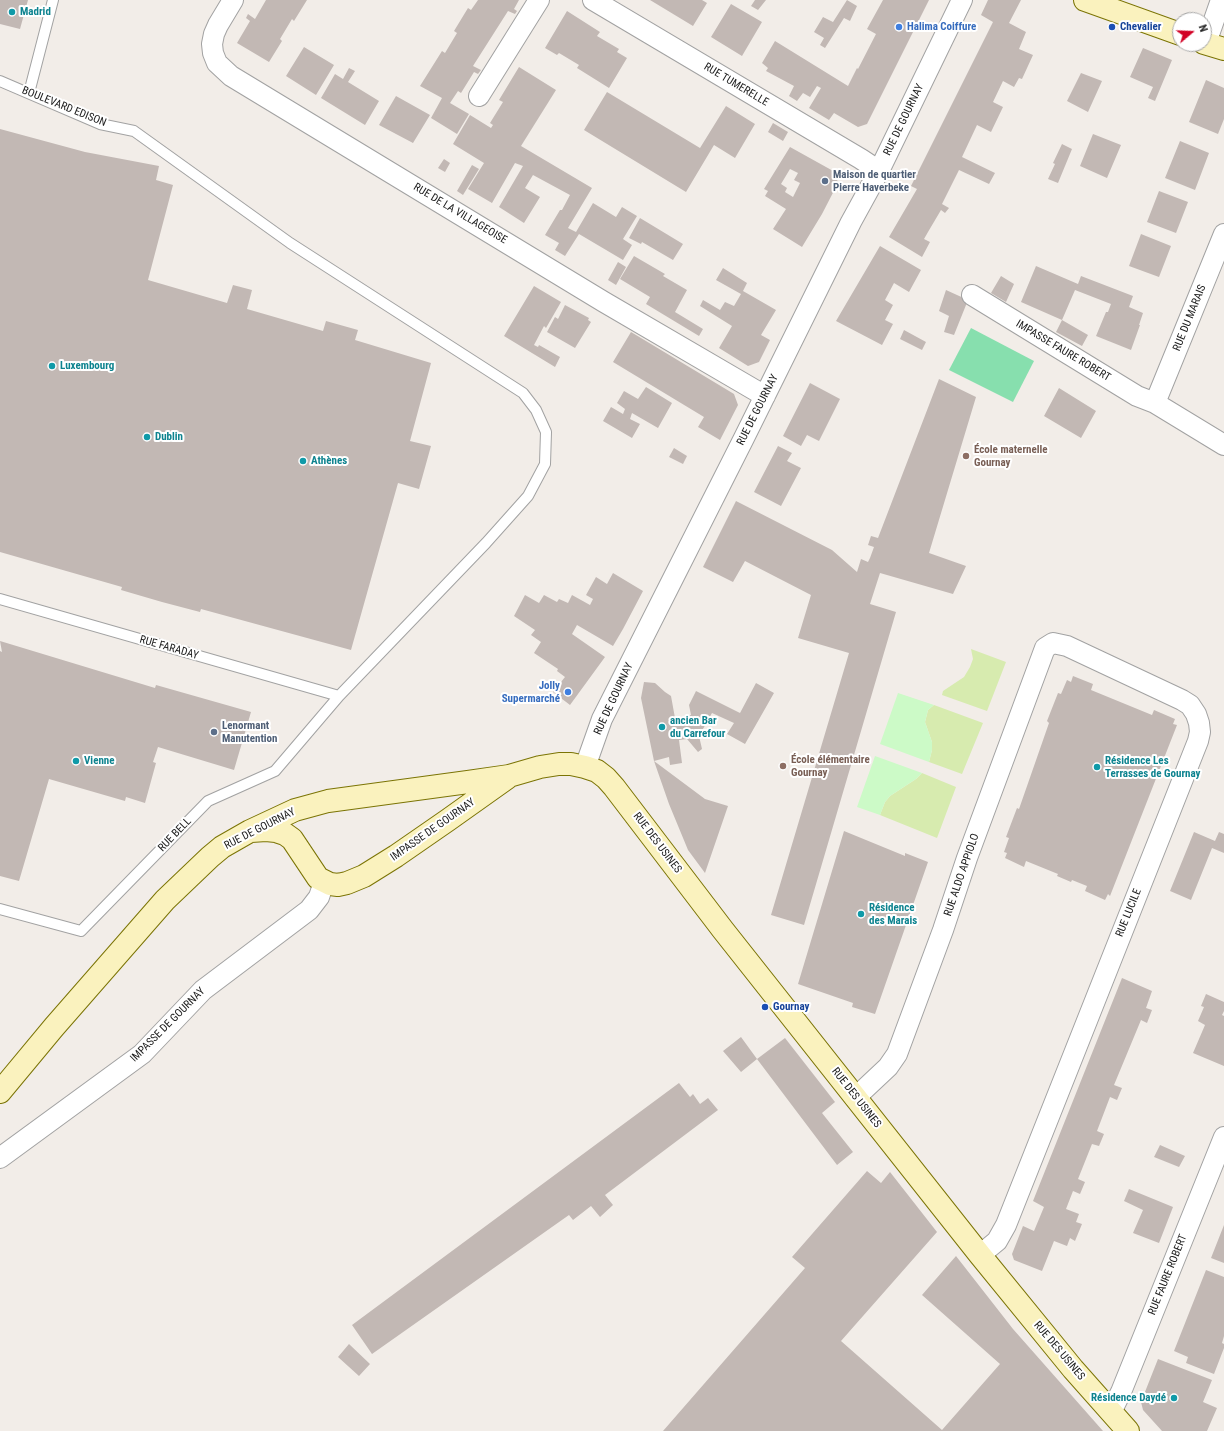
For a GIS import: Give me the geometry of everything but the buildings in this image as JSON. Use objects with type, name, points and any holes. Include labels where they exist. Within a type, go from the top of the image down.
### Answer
[{"type":"street","name":"RUE DE LA VILLAGEOISE","points":[[233,0],[218,25],[212,44],[212,53],[217,63],[231,76],[604,302],[765,396]]},
{"type":"street","points":[[479,96],[539,0]]},
{"type":"street","name":"RUE TUMERELLE","points":[[593,0],[848,151],[879,171]]},
{"type":"street","name":"RUE DE GOURNAY","points":[[0,1092],[164,900],[222,847],[250,831],[295,810],[328,801],[509,776],[540,767],[558,764],[571,764],[585,767],[602,719],[851,222],[879,171],[962,0]]},
{"type":"street","points":[[1085,0],[1172,31]]},
{"type":"street","points":[[1212,40],[1221,0]]},
{"type":"street","name":"RUE DU MARAIS","points":[[1155,403],[1224,234]]},
{"type":"street","name":"IMPASSE FAURE ROBERT","points":[[972,295],[1137,396],[1155,403],[1224,445]]},
{"type":"street","name":"RUE ALDO APPIOLO","points":[[855,1098],[888,1067],[897,1054],[943,930],[967,858],[1045,648],[1053,644]]},
{"type":"street","name":"RUE LUCILE","points":[[980,1255],[997,1240],[1006,1225],[1195,749],[1200,732],[1196,714],[1190,706],[1182,700],[1067,646],[1053,644]]},
{"type":"street","name":"RUE DES USINES","points":[[585,767],[597,771],[614,787],[723,930],[980,1255],[1039,1328],[1128,1431]]},
{"type":"street","name":"IMPASSE DE GOURNAY","points":[[0,1158],[142,1054],[203,990],[308,910],[319,897],[324,882],[338,885],[355,880],[396,856],[509,776]]},
{"type":"street","points":[[250,831],[266,830],[285,834],[292,839],[318,878],[324,882]]},
{"type":"street","name":"RUE FAURE ROBERT","points":[[1111,1412],[1121,1392],[1224,1137]]},
{"type":"lane","points":[[29,93],[53,0]]},
{"type":"lane","name":"BOULEVARD EDISON","points":[[0,81],[100,124],[134,131],[290,243],[523,393],[536,410],[546,432],[545,464],[528,496],[486,543],[339,696]]},
{"type":"lane","name":"RUE FARADAY","points":[[0,599],[339,696]]},
{"type":"lane","name":"RUE BELL","points":[[0,909],[81,931],[208,801],[275,771],[339,696]]},
{"type":"green space","points":[[971,328],[1034,361],[1013,402],[949,370]]},
{"type":"green space","points":[[971,649],[1006,662],[987,711],[942,695],[943,691],[964,677],[973,659]]},
{"type":"green space","points":[[898,693],[934,705],[928,710],[925,722],[932,742],[929,762],[880,744]]},
{"type":"green space","points":[[934,705],[983,723],[962,774],[929,762],[932,742],[925,722],[928,710]]},
{"type":"green space","points":[[875,756],[922,773],[916,779],[890,796],[885,802],[880,815],[857,807]]},
{"type":"green space","points":[[922,773],[956,787],[937,838],[880,815],[885,802],[890,796],[916,779]]},
{"type":"place","name":"Madrid","points":[[12,12]]},
{"type":"place","name":"Halima Coiffure","points":[[899,27]]},
{"type":"place","name":"Chevalier","points":[[1112,27]]},
{"type":"place","name":"Maison de quartier Pierre Haverbeke","points":[[825,181]]},
{"type":"place","name":"Luxembourg","points":[[52,366]]},
{"type":"place","name":"Dublin","points":[[147,437]]},
{"type":"place","name":"École maternelle Gournay","points":[[966,456]]},
{"type":"place","name":"Athènes","points":[[303,461]]},
{"type":"place","name":"Jolly Supermarché","points":[[568,692]]},
{"type":"place","name":"ancien Bar du Carrefour","points":[[662,727]]},
{"type":"place","name":"Lenormant Manutention","points":[[214,732]]},
{"type":"place","name":"Vienne","points":[[76,761]]},
{"type":"place","name":"École élémentaire Gournay","points":[[783,766]]},
{"type":"place","name":"Résidence Les Terrasses de Gournay","points":[[1097,767]]},
{"type":"place","name":"Résidence des Marais","points":[[861,914]]},
{"type":"place","name":"Gournay","points":[[765,1007]]},
{"type":"place","name":"Résidence Daydé","points":[[1174,1398]]}]
